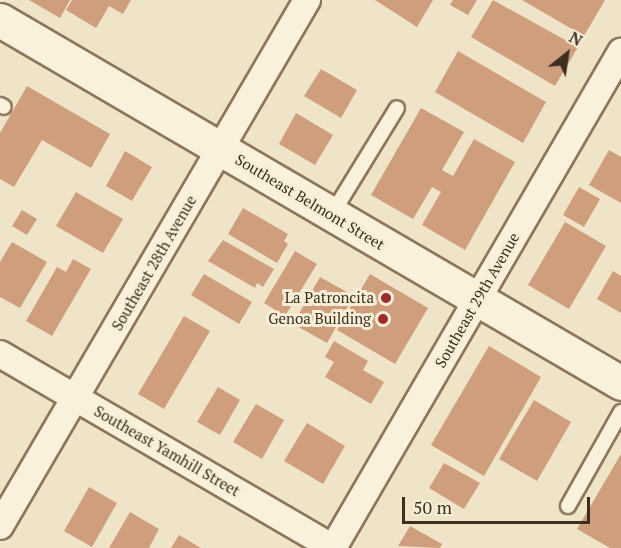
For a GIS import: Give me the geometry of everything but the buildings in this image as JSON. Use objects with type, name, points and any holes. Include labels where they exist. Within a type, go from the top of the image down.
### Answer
[{"type":"main road","name":"Southeast Belmont Street","points":[[0,20],[621,383]]},
{"type":"street","name":"Southeast 28th Avenue","points":[[0,525],[307,0]]},
{"type":"street","name":"Southeast 29th Avenue","points":[[333,548],[621,52]]},
{"type":"street","name":"Southeast Yamhill Street","points":[[0,354],[333,548]]},
{"type":"lane","points":[[332,214],[397,108]]},
{"type":"lane","points":[[568,506],[621,412]]},
{"type":"place","name":"La Patroncita","points":[[386,298]]},
{"type":"place","name":"Genoa Building","points":[[383,319]]}]
